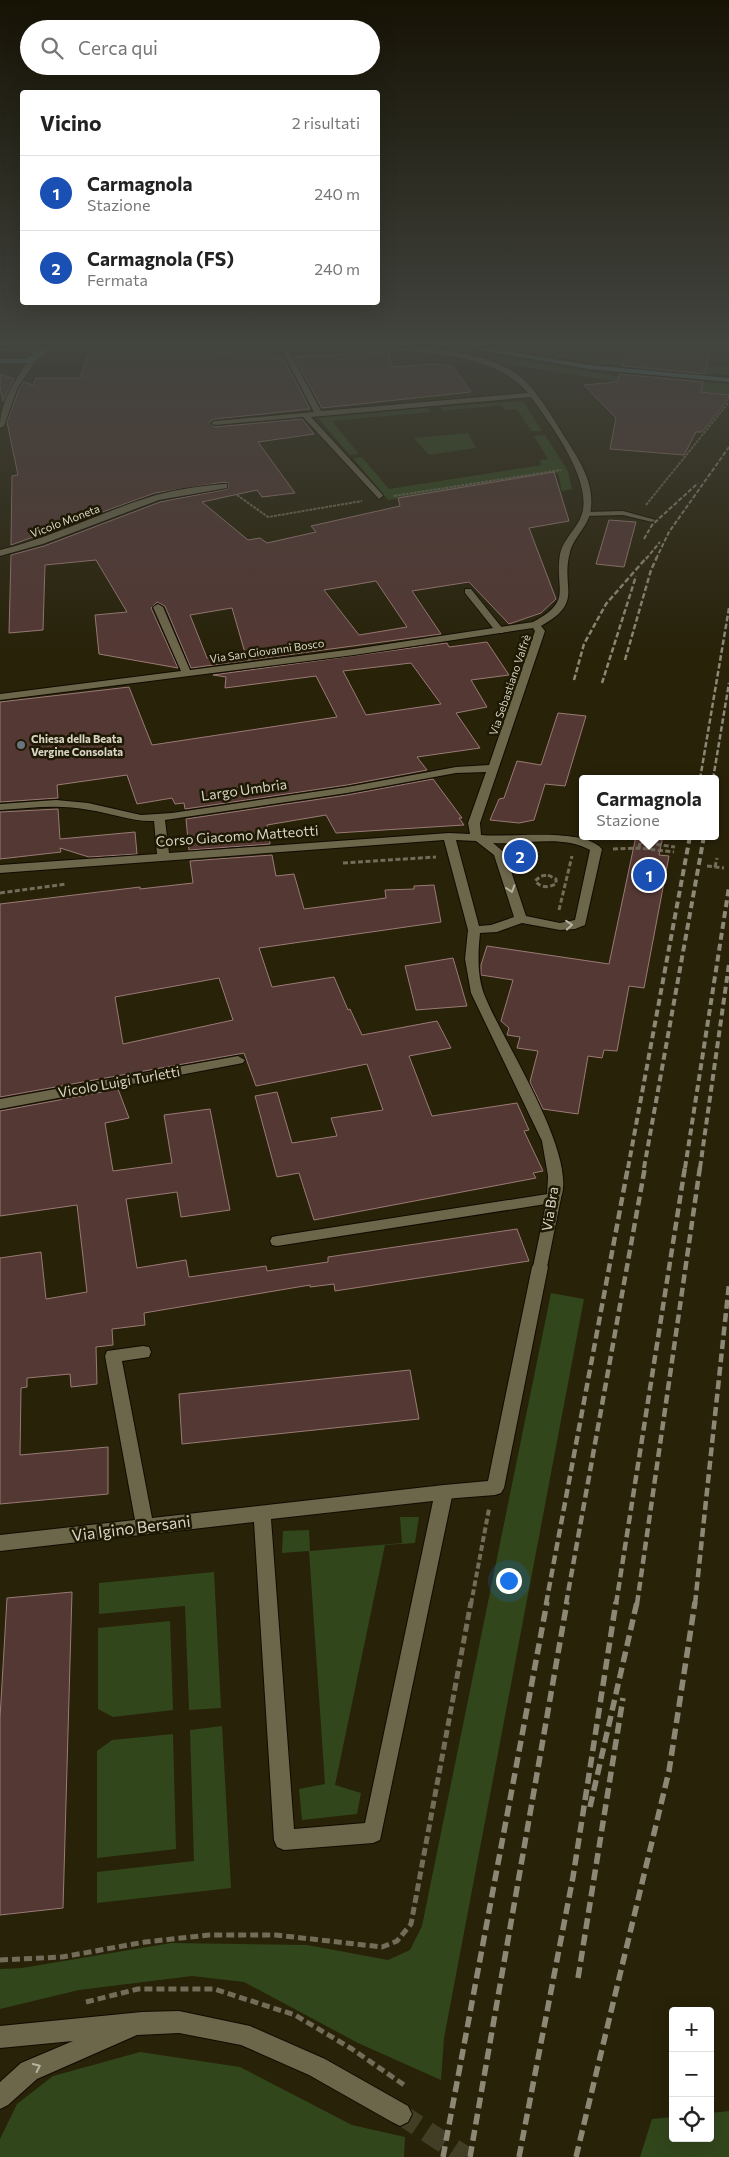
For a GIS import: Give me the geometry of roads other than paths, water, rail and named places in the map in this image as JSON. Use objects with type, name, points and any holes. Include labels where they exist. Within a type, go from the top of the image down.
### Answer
[{"type":"street","points":[[334,448],[379,497]]},
{"type":"street","name":"Via Sebastiano Valfrè","points":[[476,837],[474,823],[540,631],[536,625],[552,618],[565,597],[566,551],[586,514],[586,483],[579,467],[566,448]]},
{"type":"street","name":"Vicolo Moneta","points":[[0,553],[24,548],[158,498],[182,492],[224,486]]},
{"type":"street","points":[[158,608],[187,674]]},
{"type":"street","name":"Via San Giovanni Bosco","points":[[0,697],[187,674],[536,625]]},
{"type":"street","name":"Largo Umbria","points":[[0,807],[56,803],[88,806],[141,818],[159,817],[347,790],[462,769],[492,768]]},
{"type":"street","points":[[159,817],[163,856]]},
{"type":"street","name":"Corso Giacomo Matteotti","points":[[0,869],[448,836],[505,841],[566,840],[586,843],[596,849],[581,922],[576,926],[565,927],[521,919]]},
{"type":"street","name":"Via Bra","points":[[448,836],[474,930],[471,959],[477,993],[549,1140],[555,1176],[554,1198]]},
{"type":"street","points":[[474,930],[493,929],[521,919],[499,853],[489,844],[476,837]]},
{"type":"street","name":"Vicolo Luigi Turletti","points":[[0,1104],[238,1060]]},
{"type":"street","name":"Via Bra","points":[[444,1492],[495,1488],[540,1268]]},
{"type":"street","points":[[143,1352],[113,1356],[144,1526]]},
{"type":"street","points":[[262,1513],[284,1840],[373,1832],[444,1492]]},
{"type":"street","name":"Via Igino Bersani","points":[[0,1543],[444,1492]]},
{"type":"street","points":[[0,2037],[142,2023],[179,2022],[242,2034],[317,2067],[400,2114]]},
{"type":"street","points":[[0,2097],[29,2071],[142,2023]]},
{"type":"lane","points":[[586,514],[623,513],[652,520]]},
{"type":"lane","points":[[468,591],[500,631]]},
{"type":"lane","points":[[277,1241],[554,1198]]},
{"type":"lane","name":"Via Bra","points":[[540,1268],[554,1198]]},
{"type":"tunnel","points":[[400,2114],[466,2157]]},
{"type":"railway","points":[[656,559],[669,532],[729,448]]},
{"type":"railway","points":[[644,539],[652,525],[698,483]]},
{"type":"railway","points":[[646,559],[660,542]]},
{"type":"railway","points":[[574,680],[584,644],[606,604],[647,557]]},
{"type":"railway","points":[[625,660],[651,570],[657,557]]},
{"type":"railway","points":[[602,683],[636,576]]},
{"type":"railway","points":[[701,775],[729,608]]},
{"type":"railway","points":[[714,775],[729,683]]},
{"type":"railway","points":[[628,1168],[689,840]]},
{"type":"railway","points":[[644,1168],[703,840]]},
{"type":"railway","points":[[685,1168],[729,887]]},
{"type":"railway","points":[[700,1168],[729,964]]},
{"type":"railway","points":[[546,1604],[628,1167]]},
{"type":"railway","points":[[566,1604],[645,1167]]},
{"type":"railway","points":[[616,1604],[685,1167]]},
{"type":"railway","points":[[637,1604],[700,1167]]},
{"type":"railway","points":[[695,1604],[729,1284]]},
{"type":"railway","points":[[443,2157],[547,1602]]},
{"type":"railway","points":[[470,2157],[567,1602]]},
{"type":"railway","points":[[519,2157],[573,1877],[616,1602]]},
{"type":"railway","points":[[590,1807],[637,1602]]},
{"type":"railway","points":[[576,2157],[669,1771],[695,1602]]},
{"type":"railway","points":[[578,1978],[623,1698]]},
{"type":"place","name":"Chiesa della Beata Vergine Consolata","points":[[21,745]]},
{"type":"place","name":"Carmagnola (FS)","points":[[520,856]]},
{"type":"place","name":"Carmagnola","points":[[649,875]]}]
